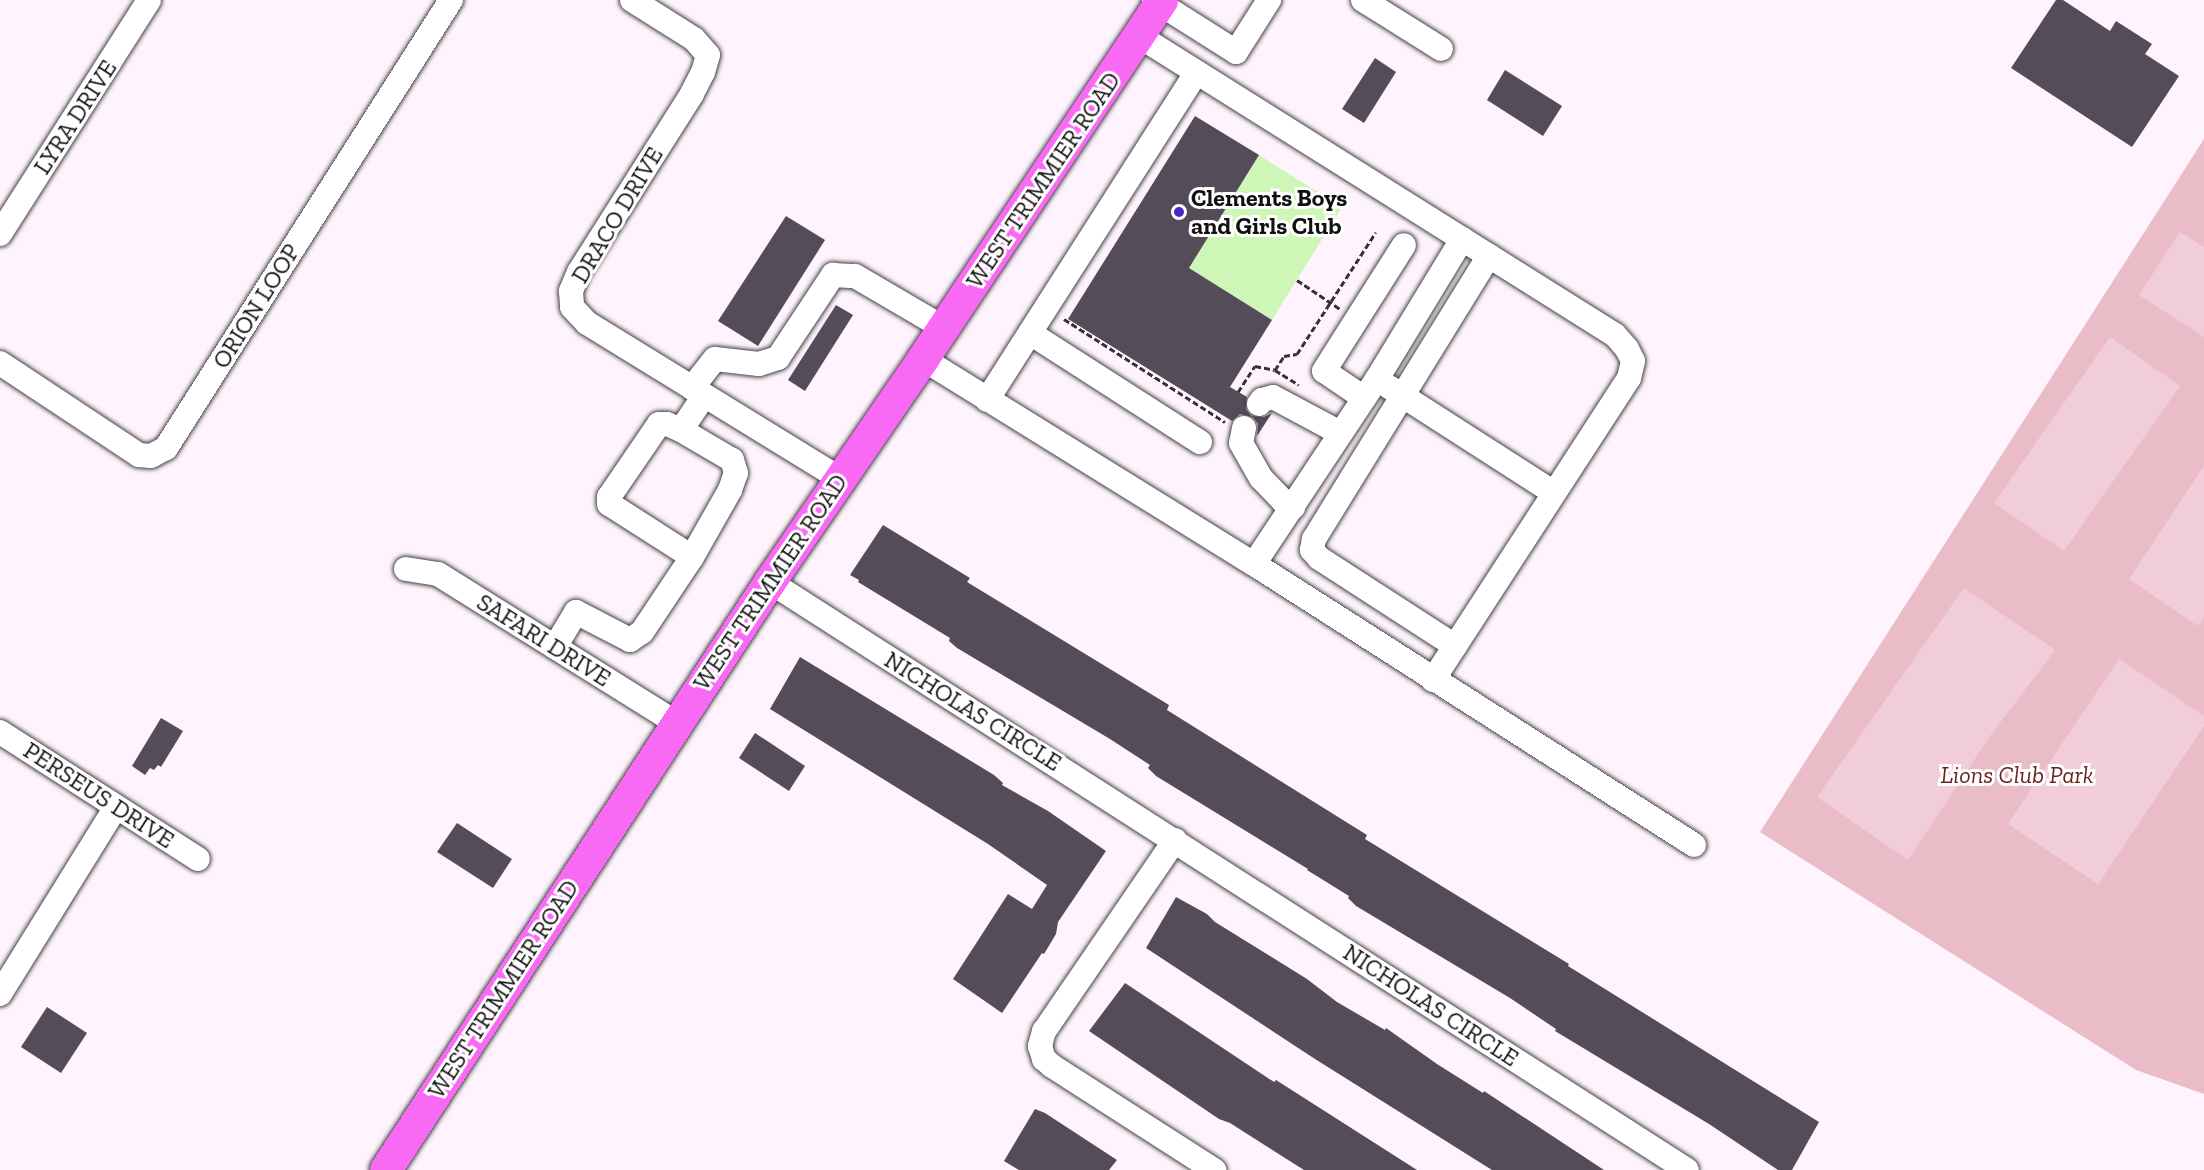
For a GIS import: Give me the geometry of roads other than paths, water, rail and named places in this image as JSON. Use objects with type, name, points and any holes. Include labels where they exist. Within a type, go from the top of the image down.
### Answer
[{"type":"main road","name":"WEST TRIMMIER ROAD","points":[[386,1170],[676,723],[839,478],[945,328],[1139,36],[1159,1]]},
{"type":"street","name":"LYRA DRIVE","points":[[0,234],[149,0]]},
{"type":"street","name":"ORION LOOP","points":[[0,363],[139,456],[151,456],[166,447],[451,0]]},
{"type":"street","name":"DRACO DRIVE","points":[[632,0],[694,39],[708,55],[704,72],[692,93],[579,272],[571,291],[572,307],[587,323],[839,478]]},
{"type":"street","points":[[1159,1],[1236,52],[1269,0]]},
{"type":"street","points":[[1363,0],[1441,49]]},
{"type":"street","points":[[1139,36],[1615,335],[1628,349],[1633,361],[1629,378],[1433,680]]},
{"type":"street","points":[[987,400],[1197,72]]},
{"type":"street","points":[[1254,564],[1370,389],[1462,239]]},
{"type":"street","points":[[1404,245],[1324,371],[1370,389],[1402,397],[1554,493]]},
{"type":"street","points":[[1455,646],[1319,558],[1312,550],[1314,539],[1489,256]]},
{"type":"street","points":[[681,430],[715,359],[759,364],[778,358],[833,275],[855,276],[945,328]]},
{"type":"street","points":[[1030,333],[1200,442]]},
{"type":"street","points":[[924,359],[1254,564],[1694,845]]},
{"type":"street","points":[[1259,404],[1262,400],[1273,397],[1341,433]]},
{"type":"street","points":[[555,647],[576,612],[630,640],[642,632],[692,557],[730,490],[736,473],[732,460],[681,430],[667,424],[659,424],[609,497],[609,504],[692,557]]},
{"type":"street","points":[[1243,430],[1241,443],[1261,478],[1283,501],[1293,507]]},
{"type":"street","name":"SAFARI DRIVE","points":[[406,569],[438,574],[676,723]]},
{"type":"street","name":"NICHOLAS CIRCLE","points":[[770,582],[1687,1170]]},
{"type":"street","name":"PERSEUS DRIVE","points":[[0,732],[198,859]]},
{"type":"street","points":[[0,994],[116,807]]},
{"type":"street","points":[[1175,840],[1044,1031],[1040,1046],[1044,1059],[1052,1066],[1214,1170]]},
{"type":"place","name":"Clements Boys and Girls Club","points":[[1179,212]]},
{"type":"park label","name":"Lions Club Park","points":[[2017,775]]}]
